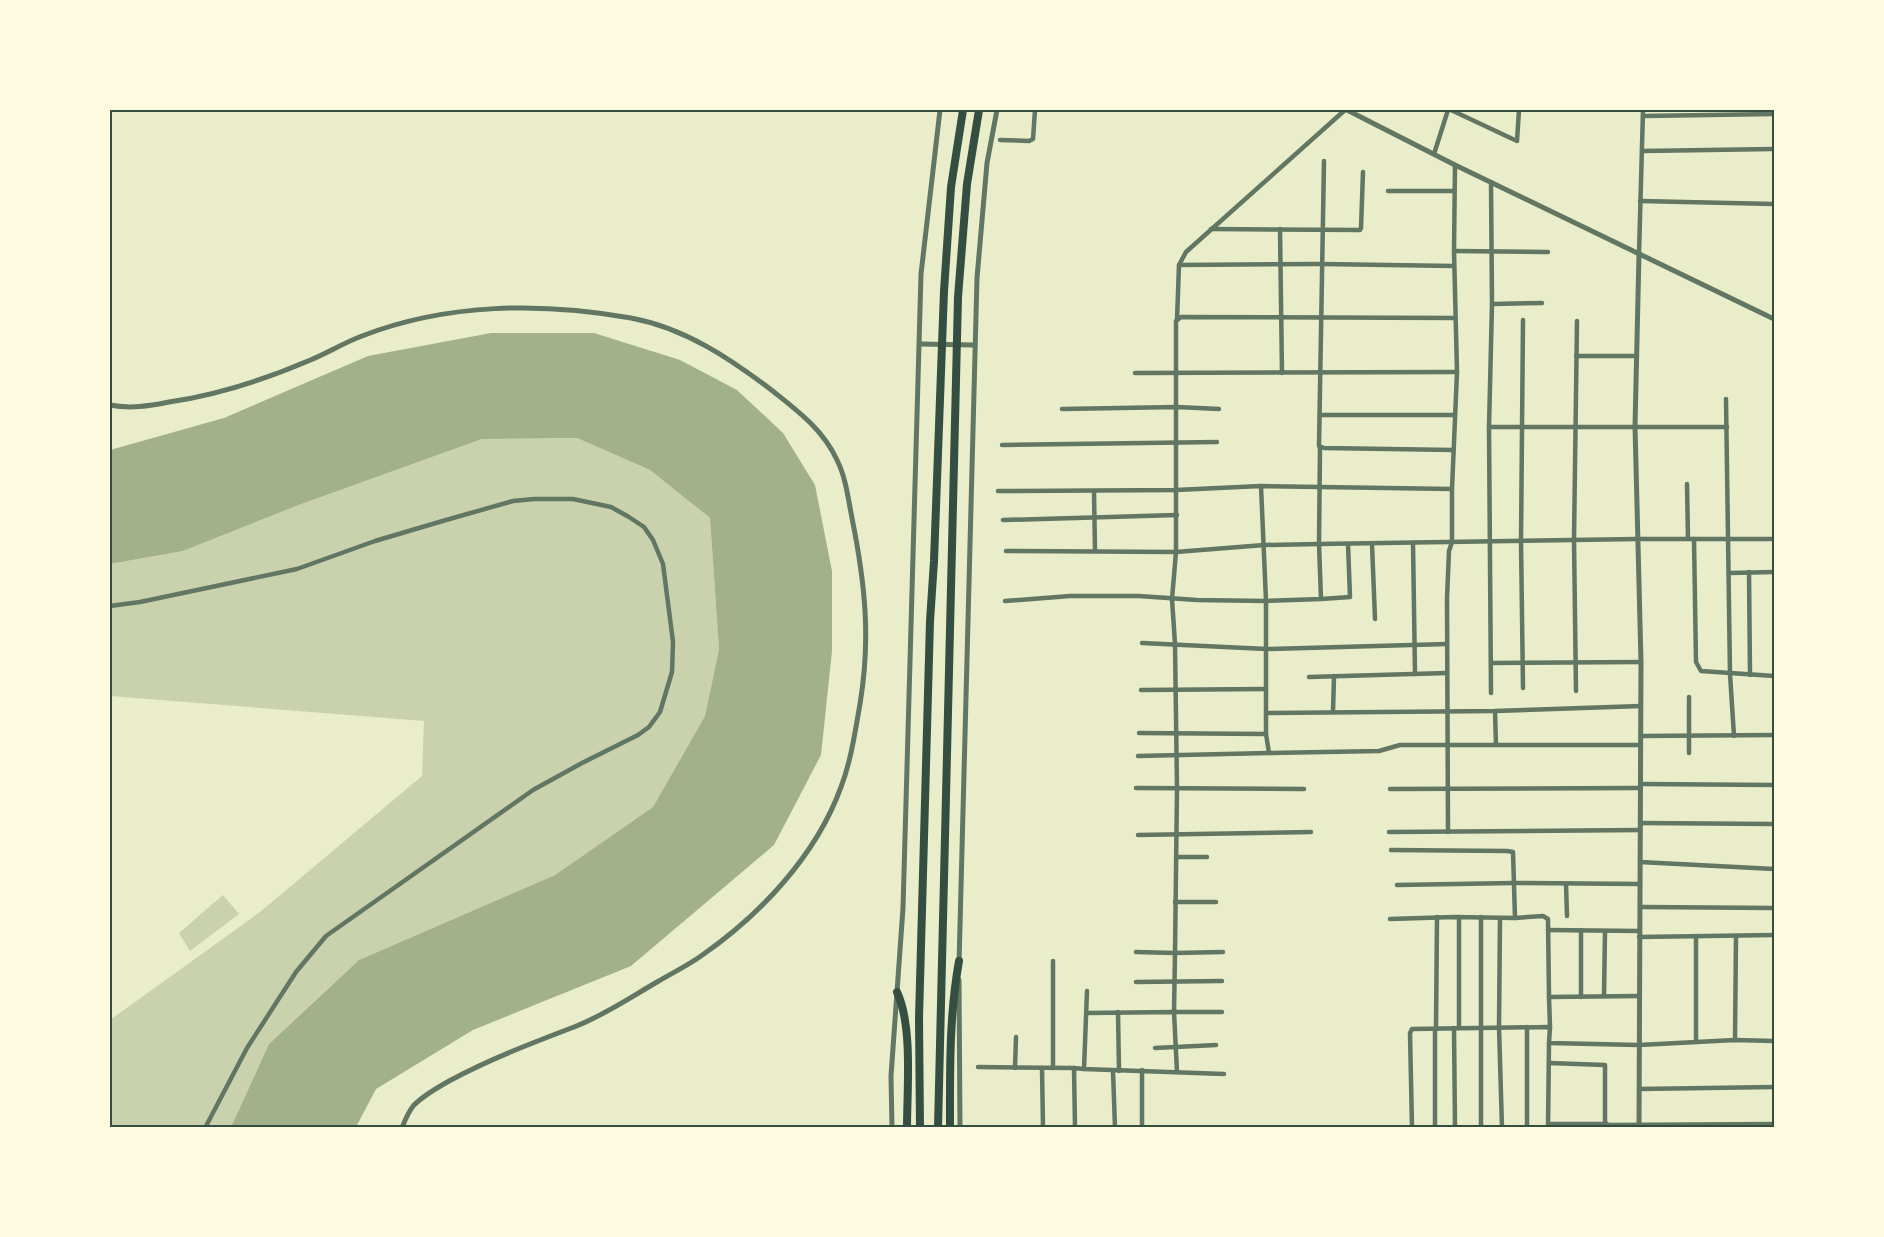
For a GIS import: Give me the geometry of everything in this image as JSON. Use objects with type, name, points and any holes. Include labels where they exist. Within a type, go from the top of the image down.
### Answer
[{"type":"highway","points":[[920,1128],[920,1018],[930,621],[944,291],[951,187],[963,110]]},
{"type":"highway","points":[[938,1128],[958,297],[967,184],[979,110]]},
{"type":"highway","points":[[950,1128],[950,1033],[952,998],[959,961]]},
{"type":"highway","points":[[897,992],[904,1006],[906,1024],[907,1128]]},
{"type":"street","points":[[892,1128],[891,1076],[903,908],[921,274],[940,110]]},
{"type":"street","points":[[960,1128],[959,961],[974,345],[987,163],[997,110]]},
{"type":"street","points":[[1000,140],[1029,141],[1033,139],[1035,110]]},
{"type":"street","points":[[1178,1072],[1174,1012],[1177,755],[1172,600],[1177,515],[1179,265],[1186,252],[1346,110],[1491,183],[1774,319]]},
{"type":"street","points":[[1434,154],[1450,110],[1517,141],[1519,110]]},
{"type":"street","points":[[1639,1126],[1641,662],[1635,426],[1643,110]]},
{"type":"street","points":[[1643,116],[1774,114]]},
{"type":"street","points":[[1642,152],[1774,149]]},
{"type":"street","points":[[1321,598],[1319,487],[1324,161]]},
{"type":"street","points":[[1448,832],[1449,551],[1452,542],[1456,372],[1455,165]]},
{"type":"street","points":[[1210,229],[1361,229],[1363,172]]},
{"type":"street","points":[[1491,183],[1492,304],[1489,427],[1491,693]]},
{"type":"street","points":[[1388,191],[1454,191]]},
{"type":"street","points":[[1640,201],[1774,204]]},
{"type":"street","points":[[1280,229],[1282,373]]},
{"type":"street","points":[[1454,251],[1548,252]]},
{"type":"street","points":[[1179,265],[1454,266]]},
{"type":"street","points":[[1492,304],[1542,303]]},
{"type":"street","points":[[110,405],[141,407],[207,397],[304,363],[363,336],[445,314],[472,310],[561,308],[648,322],[669,329],[721,354],[815,426],[829,445],[839,465],[846,484],[857,543],[866,607],[867,641],[854,735],[842,786],[826,823],[801,862],[739,926],[701,956],[581,1024],[474,1067],[434,1090],[413,1106],[402,1128]]},
{"type":"street","points":[[1177,320],[1181,317],[1454,318]]},
{"type":"street","points":[[1523,320],[1521,428],[1523,688]]},
{"type":"street","points":[[1576,321],[1574,540],[1576,691]]},
{"type":"street","points":[[920,344],[974,345]]},
{"type":"street","points":[[1576,356],[1637,356]]},
{"type":"street","points":[[1135,373],[1456,372]]},
{"type":"street","points":[[1726,399],[1730,674],[1734,736]]},
{"type":"street","points":[[1062,409],[1177,407],[1219,409]]},
{"type":"street","points":[[1320,415],[1454,414]]},
{"type":"street","points":[[1489,427],[1727,427]]},
{"type":"street","points":[[1002,446],[1217,442]]},
{"type":"street","points":[[1320,447],[1453,450]]},
{"type":"street","points":[[1687,484],[1696,662],[1701,671],[1774,676]]},
{"type":"street","points":[[998,491],[1176,490],[1261,486],[1452,489]]},
{"type":"street","points":[[1261,486],[1266,601],[1266,734],[1269,753]]},
{"type":"street","points":[[1095,491],[1095,551]]},
{"type":"street","points":[[110,606],[297,569],[375,541],[513,501],[534,498],[573,499],[611,507],[644,527],[653,540],[663,564],[673,642],[672,672],[660,712],[649,727],[639,735],[533,790],[326,936],[296,972],[252,1040],[206,1128]]},
{"type":"street","points":[[1003,520],[1177,515]]},
{"type":"street","points":[[1006,551],[1176,552],[1264,545],[1637,538],[1774,539]]},
{"type":"street","points":[[1413,543],[1415,674]]},
{"type":"street","points":[[1005,601],[1070,596],[1266,601],[1350,597],[1348,544]]},
{"type":"street","points":[[1372,544],[1376,619]]},
{"type":"street","points":[[1749,572],[1750,675]]},
{"type":"street","points":[[1730,573],[1774,572]]},
{"type":"street","points":[[1142,643],[1266,649],[1448,645]]},
{"type":"street","points":[[1491,663],[1641,662]]},
{"type":"street","points":[[1309,677],[1447,673]]},
{"type":"street","points":[[1333,712],[1334,676]]},
{"type":"street","points":[[1141,690],[1266,689]]},
{"type":"street","points":[[1689,697],[1689,753]]},
{"type":"street","points":[[1266,713],[1495,711],[1641,706]]},
{"type":"street","points":[[1495,711],[1496,746]]},
{"type":"street","points":[[1139,733],[1266,734]]},
{"type":"street","points":[[1641,736],[1774,735]]},
{"type":"street","points":[[1138,756],[1379,751],[1400,745],[1641,745]]},
{"type":"street","points":[[1390,789],[1774,785]]},
{"type":"street","points":[[1137,788],[1304,789]]},
{"type":"street","points":[[1389,832],[1774,824]]},
{"type":"street","points":[[1138,835],[1311,832]]},
{"type":"street","points":[[1391,850],[1510,851],[1513,855],[1515,918]]},
{"type":"street","points":[[1176,857],[1207,857]]},
{"type":"street","points":[[1640,862],[1774,869]]},
{"type":"street","points":[[1396,885],[1515,882],[1640,884]]},
{"type":"street","points":[[1566,884],[1567,916]]},
{"type":"street","points":[[1175,902],[1216,902]]},
{"type":"street","points":[[1640,907],[1774,908]]},
{"type":"street","points":[[1435,1128],[1437,917]]},
{"type":"street","points":[[1455,1128],[1459,917]]},
{"type":"street","points":[[1481,917],[1481,1128]]},
{"type":"street","points":[[1389,919],[1547,917],[1550,1027],[1548,1126],[1774,1125]]},
{"type":"street","points":[[1500,918],[1499,1027],[1502,1128]]},
{"type":"street","points":[[1548,930],[1696,936],[1774,935]]},
{"type":"street","points":[[1581,930],[1581,997]]},
{"type":"street","points":[[1604,996],[1605,931]]},
{"type":"street","points":[[1696,936],[1696,1042]]},
{"type":"street","points":[[1735,1040],[1736,936]]},
{"type":"street","points":[[1136,952],[1223,952]]},
{"type":"street","points":[[1053,961],[1053,1068]]},
{"type":"street","points":[[1136,982],[1222,981]]},
{"type":"street","points":[[1084,1069],[1086,991]]},
{"type":"street","points":[[1549,997],[1639,996]]},
{"type":"street","points":[[1115,1128],[1118,1012]]},
{"type":"street","points":[[1087,1013],[1222,1012]]},
{"type":"street","points":[[1527,1027],[1527,1128]]},
{"type":"street","points":[[1412,1128],[1410,1033],[1412,1029],[1550,1027]]},
{"type":"street","points":[[1015,1068],[1016,1037]]},
{"type":"street","points":[[1549,1043],[1639,1045],[1735,1040],[1774,1041]]},
{"type":"street","points":[[1155,1048],[1216,1045]]},
{"type":"street","points":[[1548,1062],[1605,1065],[1605,1124]]},
{"type":"street","points":[[978,1067],[1224,1074]]},
{"type":"street","points":[[1042,1068],[1042,1128]]},
{"type":"street","points":[[1074,1068],[1075,1128]]},
{"type":"street","points":[[1142,1070],[1142,1128]]},
{"type":"street","points":[[1639,1089],[1774,1087]]},
{"type":"shaded area","points":[[491,333],[594,333],[680,360],[737,390],[783,433],[815,485],[832,571],[832,651],[821,755],[774,845],[631,966],[473,1030],[376,1089],[356,1127],[231,1127],[269,1044],[359,960],[555,875],[653,807],[705,716],[719,649],[710,518],[650,470],[577,438],[482,439],[296,506],[183,551],[110,564],[110,450],[224,418],[368,356]]},
{"type":"shaded area","points":[[577,438],[650,470],[710,518],[719,649],[705,716],[653,807],[555,875],[359,960],[269,1044],[231,1127],[110,1127],[110,1020],[260,912],[422,776],[424,721],[110,696],[110,564],[183,551],[296,506],[482,439]]},
{"type":"shaded area","points":[[223,895],[239,914],[190,951],[179,933]]}]
